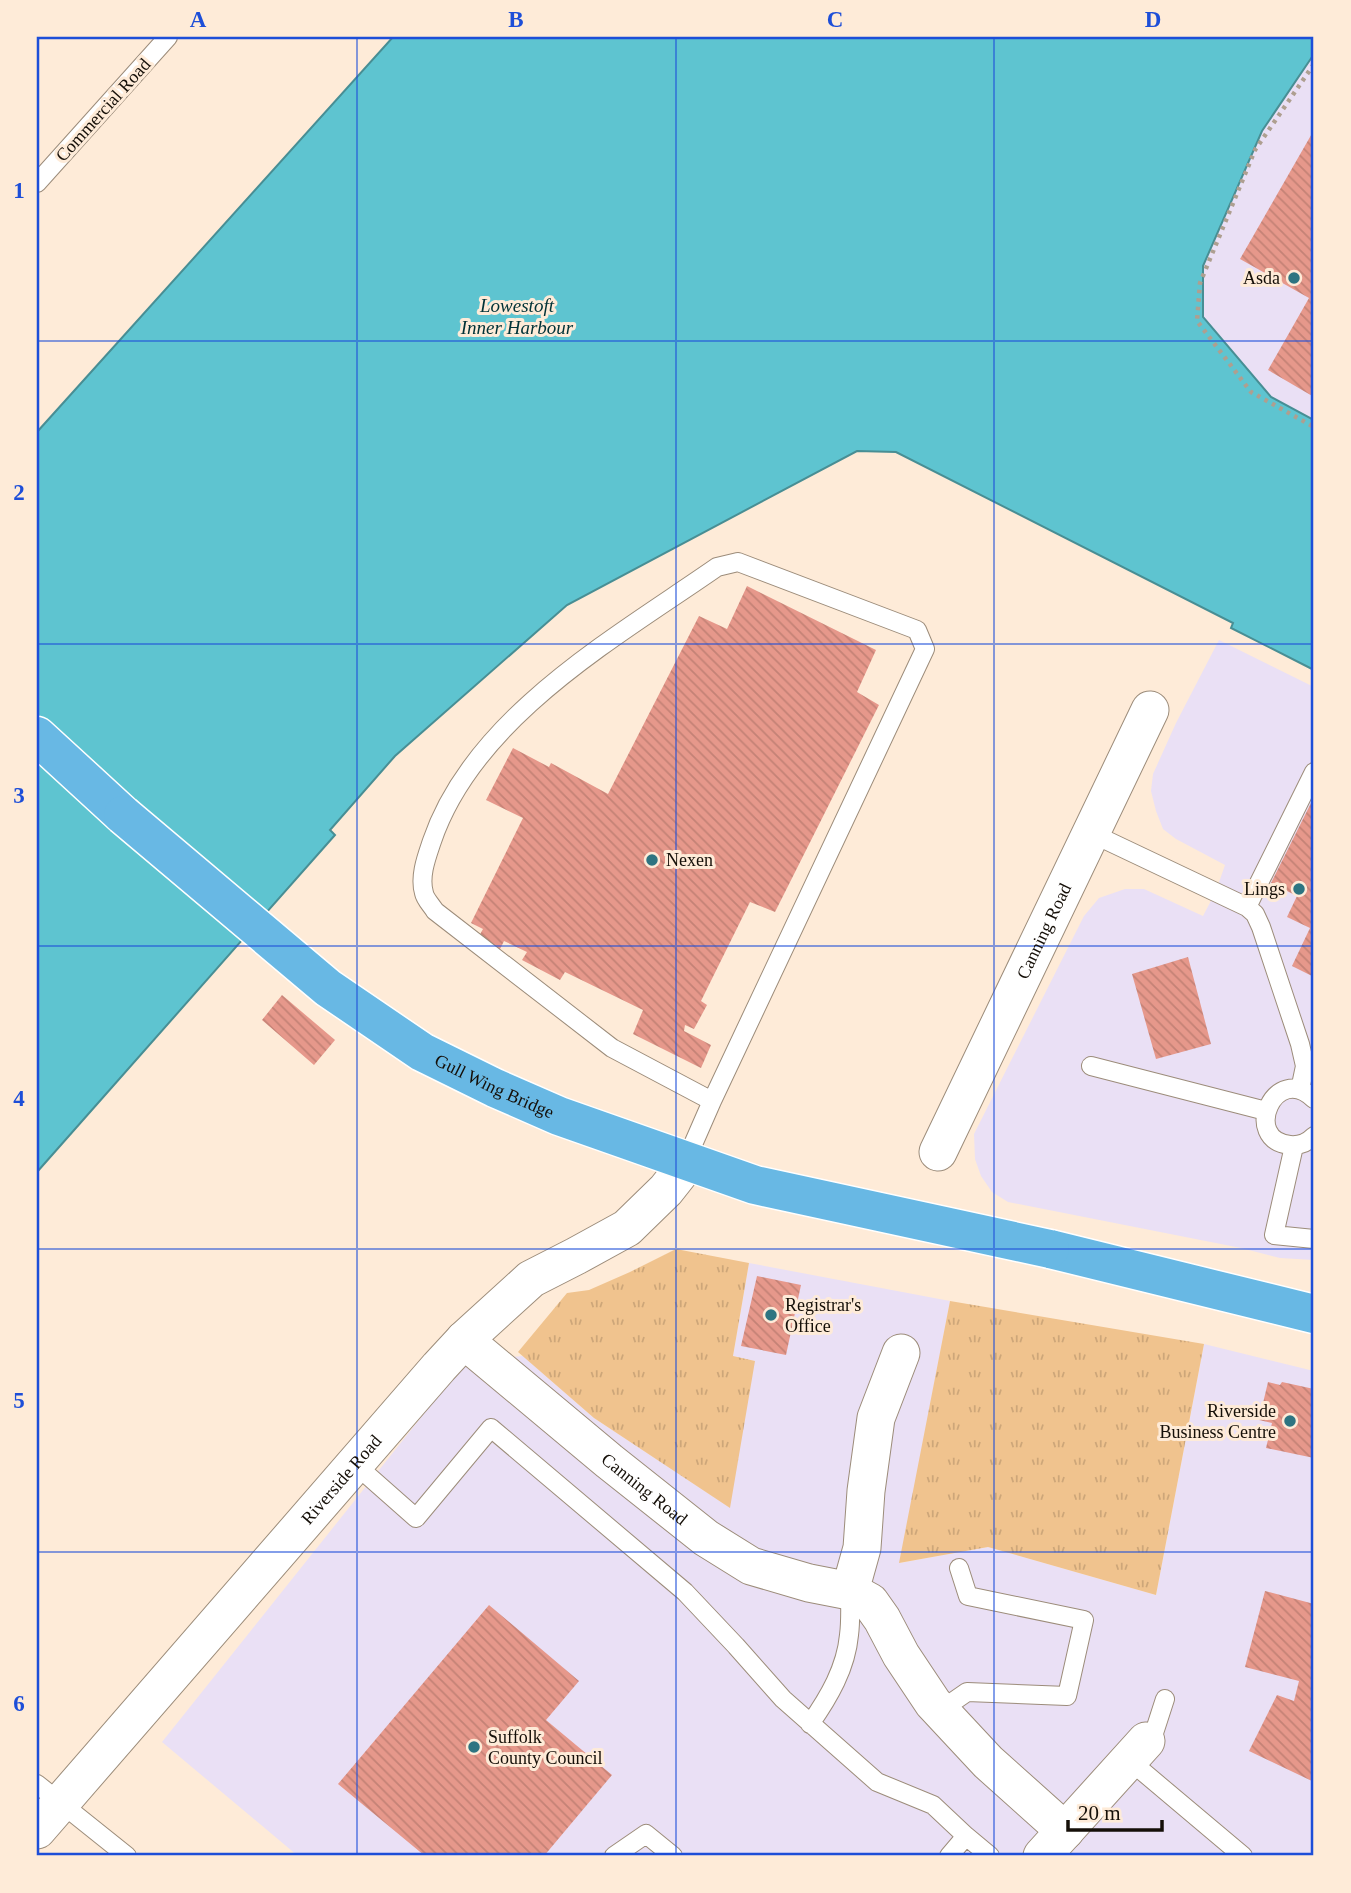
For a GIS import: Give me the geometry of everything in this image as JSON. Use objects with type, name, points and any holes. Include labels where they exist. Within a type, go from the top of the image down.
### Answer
[{"type":"highway","name":"Gull Wing Bridge","points":[[37,736],[123,815],[328,988],[422,1052],[559,1116],[755,1185],[1050,1249],[1314,1314]]},
{"type":"street","name":"Canning Road","points":[[938,1152],[1150,710]]},
{"type":"street","name":"Riverside Road","points":[[37,1830],[48,1793],[356,1465],[464,1340],[531,1279],[627,1228],[666,1190],[681,1171]]},
{"type":"street","name":"Canning Road","points":[[464,1340],[706,1538],[751,1566],[809,1583],[850,1591],[870,1602],[933,1703],[988,1762],[1054,1844],[1137,1751]]},
{"type":"street","points":[[850,1591],[862,1548],[866,1491],[876,1418],[901,1353]]},
{"type":"lane","name":"Commercial Road","points":[[37,183],[168,37]]},
{"type":"lane","points":[[681,1171],[925,649],[917,630],[737,562],[705,575],[582,661],[519,712],[474,762],[441,817],[424,867],[424,894],[435,911],[612,1048],[712,1101]]},
{"type":"lane","points":[[1247,907],[1314,772]]},
{"type":"lane","points":[[1091,832],[1247,907],[1255,914],[1300,1044],[1307,1094],[1285,1090],[1276,1094],[1269,1102],[1265,1123],[1275,1139],[1284,1144],[1294,1146],[1309,1141],[1314,1136]]},
{"type":"lane","points":[[1091,1066],[1266,1111]]},
{"type":"lane","points":[[1294,1146],[1274,1235],[1314,1239]]},
{"type":"lane","points":[[356,1465],[416,1518],[491,1428],[685,1592],[783,1699],[877,1782],[933,1805],[990,1856]]},
{"type":"lane","points":[[941,1710],[967,1692],[1067,1696],[1084,1619],[968,1597],[959,1567]]},
{"type":"lane","points":[[810,1724],[829,1696],[842,1665],[849,1636],[850,1591]]},
{"type":"lane","name":"Canning Road","points":[[1137,1751],[1154,1733],[1165,1699]]},
{"type":"lane","points":[[1137,1751],[1243,1856]]},
{"type":"lane","points":[[48,1793],[127,1856]]},
{"type":"lane","points":[[614,1856],[646,1833],[673,1856]]},
{"type":"lane","points":[[949,1856],[966,1836]]},
{"type":"path","points":[[1314,64],[1255,150],[1200,283],[1198,321],[1251,392],[1314,427]]},
{"type":"shaded area","points":[[1314,54],[1314,422],[1272,399],[1203,317],[1203,266],[1262,131]]},
{"type":"shaded area","points":[[1219,640],[1314,687],[1314,1260],[1280,1258],[1008,1202],[992,1192],[981,1176],[975,1159],[974,1134],[1084,916],[1099,898],[1125,889],[1144,889],[1203,916],[1216,891],[1225,865],[1176,839],[1163,829],[1151,791],[1153,774]]},
{"type":"shaded area","points":[[749,1263],[950,1301],[900,1563],[988,1547],[1156,1595],[1204,1344],[1314,1371],[1314,1856],[298,1856],[162,1742],[466,1361],[523,1356],[594,1418],[729,1507],[754,1361],[733,1356]]},
{"type":"green space","points":[[676,1249],[749,1263],[733,1356],[755,1361],[730,1508],[594,1418],[518,1352],[567,1293],[589,1290]]},
{"type":"green space","points":[[950,1301],[1204,1344],[1156,1595],[988,1547],[899,1563]]},
{"type":"water","name":"Lowestoft Inner Harbour","points":[[393,37],[1314,37],[1314,54],[1262,131],[1203,266],[1203,317],[1271,397],[1314,420],[1314,670],[1231,628],[1233,623],[896,452],[857,451],[567,605],[395,756],[330,830],[335,835],[37,1172],[37,432]]},
{"type":"building","name":"Asda","points":[[1314,130],[1314,397],[1268,370],[1309,298],[1240,259]]},
{"type":"building","name":"Nexen","points":[[747,586],[876,650],[857,692],[879,705],[775,912],[750,902],[701,1001],[707,1005],[694,1029],[685,1025],[684,1031],[711,1045],[701,1068],[633,1034],[643,1010],[565,972],[560,980],[522,960],[527,952],[504,941],[499,951],[477,940],[483,929],[471,923],[523,818],[486,800],[513,748],[549,767],[551,763],[608,794],[699,616],[727,629]]},
{"type":"building","name":"Lings","points":[[1314,797],[1314,977],[1292,966],[1310,928],[1287,917],[1297,896],[1271,883]]},
{"type":"building","points":[[1188,957],[1211,1044],[1156,1059],[1132,974]]},
{"type":"building","points":[[282,995],[335,1040],[314,1065],[262,1020]]},
{"type":"building","name":"Registrar's Office","points":[[757,1276],[801,1285],[786,1355],[741,1346]]},
{"type":"building","name":"Riverside Business Centre","points":[[1268,1382],[1280,1385],[1282,1382],[1314,1389],[1314,1458],[1266,1448],[1272,1423],[1259,1420]]},
{"type":"building","points":[[1265,1591],[1314,1604],[1314,1782],[1249,1751],[1277,1695],[1294,1701],[1299,1681],[1245,1667]]},
{"type":"building","name":"Suffolk County Council","points":[[489,1605],[579,1681],[546,1720],[612,1775],[544,1856],[425,1856],[338,1784]]},
{"type":"place","name":"Asda","points":[[1294,278]]},
{"type":"place","name":"Nexen","points":[[652,860]]},
{"type":"place","name":"Lings","points":[[1299,889]]},
{"type":"place","name":"Registrar's Office","points":[[771,1315]]},
{"type":"place","name":"Riverside Business Centre","points":[[1290,1421]]},
{"type":"place","name":"Suffolk County Council","points":[[474,1747]]}]
